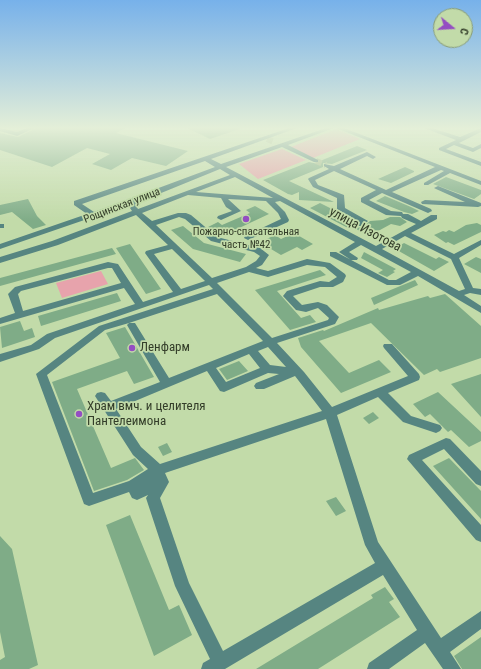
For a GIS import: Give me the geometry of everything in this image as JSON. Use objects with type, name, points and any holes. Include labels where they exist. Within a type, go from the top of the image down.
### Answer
[{"type":"street","points":[[92,214],[77,203],[128,179],[142,180],[202,159]]},
{"type":"street","points":[[206,159],[235,175]]},
{"type":"street","name":"Рощинская улица","points":[[0,247],[186,181],[242,159]]},
{"type":"street","points":[[312,159],[316,161]]},
{"type":"street","points":[[343,233],[364,220],[341,209],[341,197],[315,186],[311,179],[356,159]]},
{"type":"street","points":[[421,159],[481,183]]},
{"type":"street","points":[[470,159],[481,163]]},
{"type":"street","points":[[326,165],[385,191],[431,214],[422,224],[375,250]]},
{"type":"street","points":[[422,224],[402,215],[389,213],[364,200],[441,167]]},
{"type":"street","points":[[426,184],[449,171]]},
{"type":"street","name":"Рощинская улица","points":[[0,260],[55,243],[235,175]]},
{"type":"street","name":"улица Изотова","points":[[235,175],[418,272],[458,294],[481,310]]},
{"type":"street","points":[[128,179],[142,180]]},
{"type":"street","points":[[186,181],[181,185],[182,187],[196,190]]},
{"type":"street","points":[[438,188],[480,205]]},
{"type":"street","points":[[175,198],[176,195],[171,192],[144,196],[132,204],[132,207],[210,281],[270,342],[330,413],[372,546],[439,650],[453,669]]},
{"type":"street","points":[[187,194],[281,200]]},
{"type":"street","points":[[221,218],[237,211],[229,205],[223,196]]},
{"type":"street","points":[[248,238],[285,220],[281,212],[268,199]]},
{"type":"street","points":[[425,202],[480,205]]},
{"type":"street","points":[[0,358],[35,347],[51,336],[249,269],[259,263],[265,255],[257,250],[214,239],[188,217],[178,215],[150,224]]},
{"type":"street","points":[[405,233],[454,257],[470,290]]},
{"type":"street","points":[[360,242],[343,252],[379,271]]},
{"type":"street","points":[[454,257],[481,242]]},
{"type":"street","points":[[174,246],[149,253],[179,293]]},
{"type":"street","points":[[333,254],[387,282],[397,283],[418,272]]},
{"type":"street","points":[[108,407],[270,342],[332,322],[334,318],[324,307],[318,305],[306,309],[300,308],[288,296],[290,293],[320,284],[330,285],[340,280],[342,276],[327,265],[307,262],[268,274],[249,269]]},
{"type":"street","points":[[20,315],[13,294],[18,289],[108,265],[115,266],[141,306]]},
{"type":"street","points":[[0,321],[126,284]]},
{"type":"street","points":[[219,290],[102,328],[41,374],[89,500],[160,476],[330,413],[415,377],[388,346]]},
{"type":"street","points":[[458,294],[470,290],[481,292]]},
{"type":"street","points":[[132,325],[167,384]]},
{"type":"street","points":[[251,350],[267,369]]},
{"type":"street","points":[[209,366],[224,388],[267,369],[296,371]]},
{"type":"street","points":[[260,386],[296,371]]},
{"type":"street","points":[[380,392],[408,419],[436,428]]},
{"type":"street","points":[[101,396],[137,451],[160,476]]},
{"type":"street","points":[[481,480],[446,443],[413,459],[481,535]]},
{"type":"street","points":[[160,476],[153,498],[183,586],[214,665],[385,566]]},
{"type":"street","points":[[439,650],[481,620]]},
{"type":"street","points":[[375,669],[428,632]]},
{"type":"shaded area","points":[[253,159],[306,160],[258,179],[239,164]]},
{"type":"shaded area","points":[[101,271],[108,284],[62,298],[56,283]]},
{"type":"building","points":[[28,159],[66,159],[52,167]]},
{"type":"building","points":[[101,159],[130,159],[111,170],[92,164]]},
{"type":"building","points":[[137,159],[176,159],[166,166]]},
{"type":"building","points":[[324,159],[344,159],[332,164],[323,163],[323,167],[289,181],[334,202],[299,200],[299,192],[292,195],[288,194],[263,180],[309,162],[318,164],[320,161]]},
{"type":"building","points":[[405,167],[414,172],[391,183],[378,179]]},
{"type":"building","points":[[446,177],[481,190],[481,194],[474,199],[433,184]]},
{"type":"building","points":[[385,196],[419,211],[412,214],[376,201]]},
{"type":"building","points":[[28,199],[37,216],[46,225],[33,229],[12,212],[0,215],[0,205]]},
{"type":"building","points":[[320,203],[356,221],[354,224],[356,228],[363,227],[370,221],[383,220],[390,217],[400,217],[407,222],[400,226],[391,224],[380,230],[376,231],[371,229],[363,233],[351,226],[348,228],[310,208]]},
{"type":"building","name":"Пожарно-спасательная часть №42","points":[[255,206],[269,214],[222,236],[208,227],[218,222],[222,225],[250,213],[246,210]]},
{"type":"building","points":[[477,223],[481,225],[481,232],[454,245],[448,242],[446,243],[434,235],[449,230],[454,232],[466,225]]},
{"type":"building","points":[[183,226],[204,243],[246,254],[240,262],[193,249],[171,230]]},
{"type":"building","points":[[294,233],[313,244],[302,250],[297,247],[281,255],[271,249],[267,250],[256,244],[275,235],[281,239]]},
{"type":"building","points":[[404,243],[436,259],[439,257],[449,262],[434,271],[397,250],[399,249],[396,248]]},
{"type":"building","points":[[130,244],[161,289],[146,294],[116,248]]},
{"type":"building","points":[[112,248],[116,254],[0,286],[0,278]]},
{"type":"building","points":[[364,252],[396,269],[393,271],[395,272],[387,277],[378,273],[383,270],[361,258]]},
{"type":"building","points":[[476,257],[481,259],[481,273],[464,264]]},
{"type":"building","points":[[320,270],[326,275],[277,291],[301,318],[310,315],[316,322],[290,330],[255,290]]},
{"type":"building","points":[[415,280],[418,285],[374,305],[371,298]]},
{"type":"building","points":[[117,293],[121,301],[41,326],[38,316]]},
{"type":"building","points":[[445,294],[481,326],[481,358],[440,372],[437,369],[424,375],[371,323],[319,341],[349,373],[379,360],[391,372],[341,393],[301,347],[298,338],[323,330],[324,331],[378,308],[379,310],[428,296],[430,298]]},
{"type":"building","points":[[20,321],[24,331],[32,328],[35,337],[2,348],[0,327]]},
{"type":"building","points":[[125,327],[154,377],[134,384],[127,371],[77,389],[111,468],[135,458],[144,470],[127,480],[94,491],[52,382],[120,358],[106,333]]},
{"type":"building","points":[[239,361],[248,371],[227,380],[219,369]]},
{"type":"building","points":[[481,374],[481,417],[451,384]]},
{"type":"building","points":[[438,392],[481,432],[481,441],[469,447],[451,430],[448,432],[430,414],[425,417],[413,404]]},
{"type":"building","points":[[373,412],[379,418],[369,424],[363,418]]},
{"type":"building","points":[[167,443],[172,452],[163,456],[158,447]]},
{"type":"building","points":[[449,458],[481,491],[481,519],[433,466]]},
{"type":"building","points":[[336,497],[346,511],[336,516],[326,501]]},
{"type":"building","points":[[130,515],[169,610],[179,605],[192,635],[154,656],[106,525]]},
{"type":"building","points":[[0,536],[12,549],[38,665],[29,669],[0,669],[0,660],[5,657],[0,632]]},
{"type":"building","points":[[385,587],[394,599],[389,602],[400,617],[318,669],[256,669],[373,598],[371,595]]},
{"type":"building","points":[[481,637],[481,669],[462,669],[454,656]]},
{"type":"tunnel","points":[[316,161],[326,165]]},
{"type":"place","name":"Пожарно-спасательная часть №42","points":[[246,219]]},
{"type":"place","name":"Ленфарм","points":[[132,348]]},
{"type":"place","name":"Храм вмч. и целителя Пантелеимона","points":[[79,414]]}]
